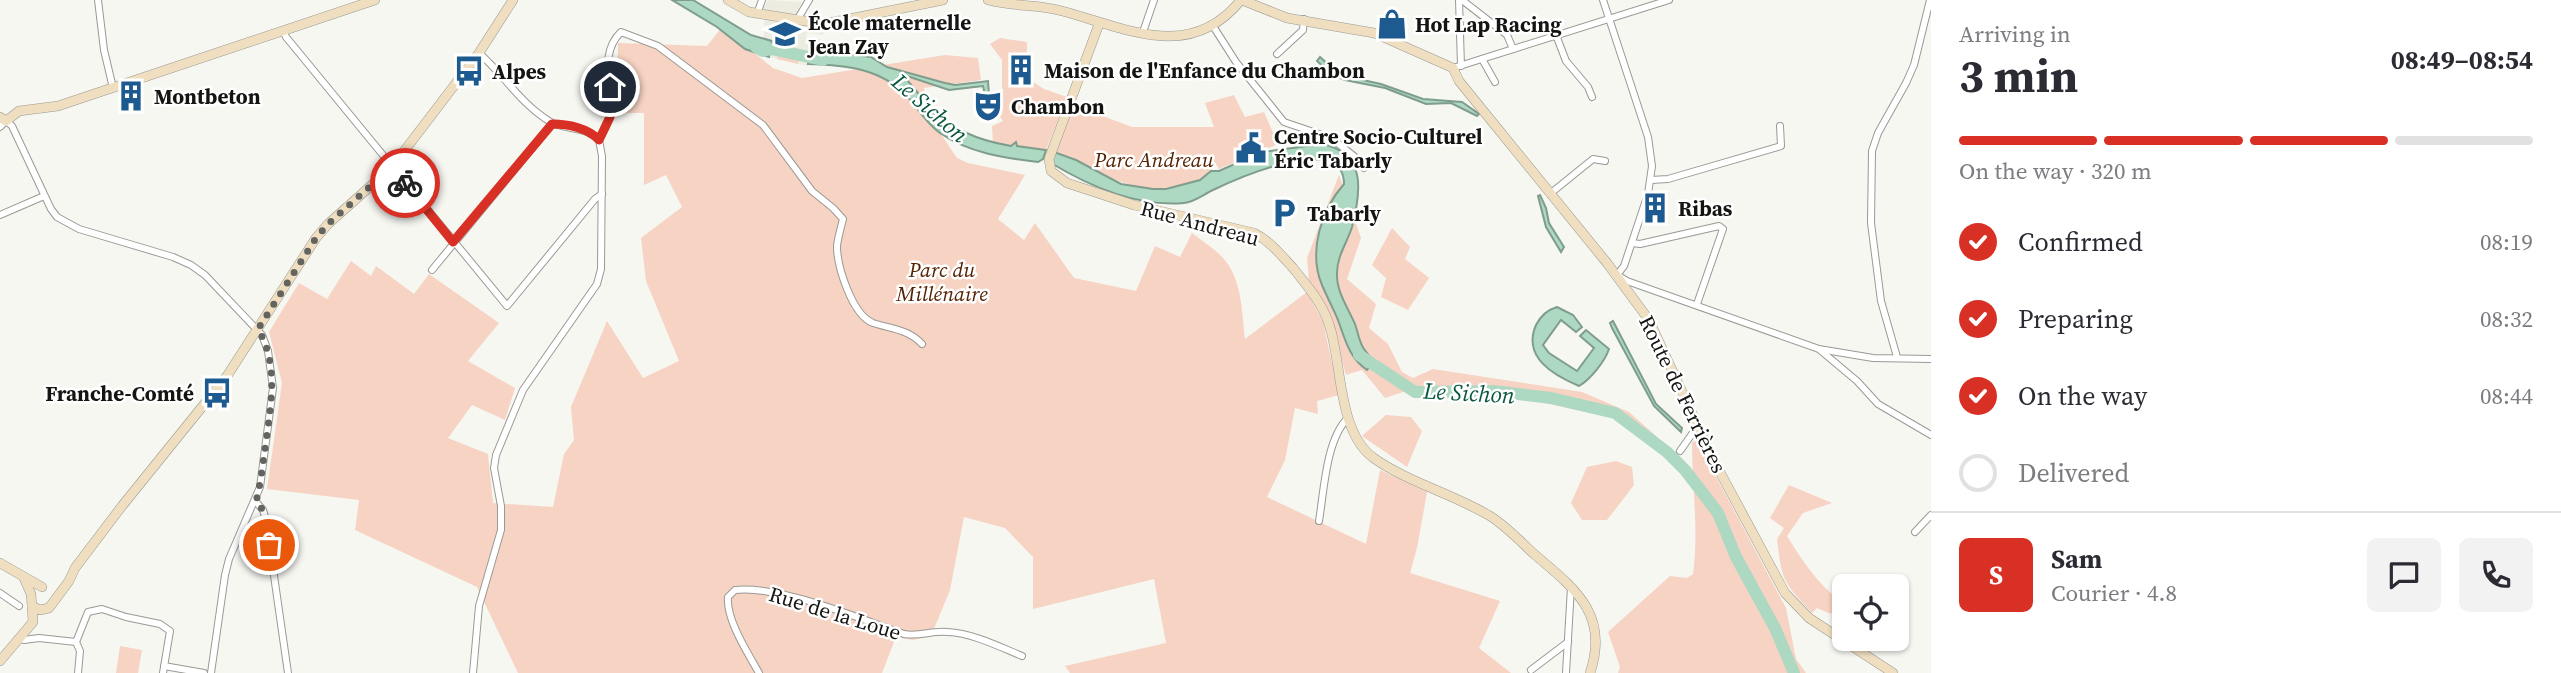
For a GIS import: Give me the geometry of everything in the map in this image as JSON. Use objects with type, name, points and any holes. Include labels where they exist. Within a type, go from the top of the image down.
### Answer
[{"type":"main road","points":[[2,122],[19,111],[58,106],[375,0]]},
{"type":"main road","points":[[12,646],[36,635],[40,613],[69,581],[75,568],[122,506],[228,376],[316,238],[392,167],[480,53],[513,0]]},
{"type":"main road","points":[[728,0],[749,12],[824,24],[943,0]]},
{"type":"main road","points":[[988,0],[1007,5],[1047,8],[1099,24],[1170,37],[1188,36],[1213,26],[1241,0],[1279,16],[1374,33],[1457,67]]},
{"type":"main road","name":"Rue Andreau","points":[[1099,24],[1049,159],[1055,176],[1067,183],[1134,205],[1254,233],[1268,241],[1310,288],[1325,313],[1331,330],[1348,418],[1357,441],[1375,459],[1491,517],[1571,585],[1586,603],[1595,633],[1596,649],[1590,673]]},
{"type":"main road","name":"Route de Ferrières","points":[[1457,67],[1459,81],[1617,275],[1649,320],[1714,461],[1785,593],[1809,618],[1893,673]]},
{"type":"main road","points":[[0,563],[50,591],[52,600]]},
{"type":"main road","points":[[0,661],[33,622],[31,594],[24,578]]},
{"type":"main road","points":[[31,594],[33,590],[42,587]]},
{"type":"main road","points":[[32,606],[45,610]]},
{"type":"street","points":[[98,0],[104,50],[113,88]]},
{"type":"street","points":[[757,14],[762,0]]},
{"type":"street","points":[[797,20],[808,0]]},
{"type":"street","points":[[1143,32],[1154,0]]},
{"type":"street","points":[[1461,0],[1507,35],[1513,49]]},
{"type":"street","points":[[1461,0],[1457,67],[1669,0]]},
{"type":"street","points":[[1603,0],[1648,137],[1651,159],[1651,180],[1624,266],[1617,275],[1627,281],[1819,349],[1873,358],[1931,359]]},
{"type":"street","points":[[1898,357],[1881,301],[1871,223],[1872,151],[1878,133],[1914,65],[1930,0]]},
{"type":"street","points":[[1277,54],[1303,30],[1304,19]]},
{"type":"street","points":[[1213,26],[1236,62],[1284,122],[1331,138],[1364,168]]},
{"type":"street","points":[[283,30],[507,306],[595,199],[602,194]]},
{"type":"street","points":[[599,140],[610,117],[607,63],[614,39],[621,33],[658,46],[763,125],[812,191],[843,219],[837,247],[845,284],[857,310],[870,322],[897,328],[915,336],[922,344]]},
{"type":"street","points":[[1556,35],[1566,61],[1588,87],[1592,97]]},
{"type":"street","points":[[473,673],[479,606],[501,530],[494,468],[496,455],[523,390],[597,284],[601,269],[602,194],[602,156],[599,140],[585,130],[552,124],[529,107],[480,53]]},
{"type":"street","points":[[1482,59],[1495,82]]},
{"type":"street","points":[[2,122],[16,132],[44,196],[57,217],[67,223],[191,265],[205,275],[258,329],[268,351],[273,388],[260,487],[227,567],[211,673]]},
{"type":"street","points":[[432,270],[552,124]]},
{"type":"street","points":[[1651,180],[1668,179],[1781,146],[1780,125]]},
{"type":"street","points":[[1550,193],[1592,159],[1605,161]]},
{"type":"street","points":[[0,215],[44,196]]},
{"type":"street","points":[[1632,243],[1640,244],[1719,226],[1723,229],[1697,304]]},
{"type":"street","points":[[1819,349],[1857,381],[1878,404],[1931,435]]},
{"type":"street","points":[[1319,521],[1333,444],[1338,427],[1348,418]]},
{"type":"street","points":[[1680,451],[1699,429]]},
{"type":"street","points":[[256,502],[263,510],[266,520],[288,673]]},
{"type":"street","points":[[1915,532],[1931,515]]},
{"type":"street","points":[[1566,673],[1571,585]]},
{"type":"street","name":"Rue de la Loue","points":[[759,673],[742,643],[727,607],[728,597],[736,590],[759,590],[805,601],[904,635],[944,631],[956,633],[1022,656]]},
{"type":"street","points":[[0,593],[19,606]]},
{"type":"street","points":[[78,673],[80,651],[76,642],[88,612],[102,609],[160,624],[170,631],[164,669],[204,673]]},
{"type":"street","points":[[36,635],[76,642]]},
{"type":"street","points":[[1531,670],[1568,642]]},
{"type":"shaded area","name":"École maternelle Jean Zay","points":[[768,0],[802,2],[799,7],[806,26],[824,29],[823,35],[807,33],[805,44],[809,44],[810,37],[820,39],[818,49],[811,48],[808,66],[769,57],[772,41],[763,39],[765,28],[778,31],[779,28],[763,25],[766,19],[764,7]]},
{"type":"green space","name":"Parc du Millénaire","points":[[722,27],[773,68],[802,78],[945,55],[978,58],[981,80],[924,88],[930,118],[957,158],[968,163],[1025,175],[998,219],[1024,240],[1035,223],[1074,278],[1136,291],[1155,246],[1180,257],[1192,233],[1219,254],[1234,275],[1240,296],[1245,339],[1307,292],[1323,322],[1339,395],[1317,401],[1318,414],[1295,408],[1285,460],[1267,497],[1366,544],[1380,470],[1427,492],[1410,573],[1500,601],[1479,648],[1511,673],[1070,673],[1065,666],[1166,643],[1154,579],[1033,609],[1033,557],[1005,528],[964,517],[950,590],[931,636],[913,640],[896,637],[882,673],[518,673],[477,587],[355,530],[359,500],[267,489],[282,383],[269,332],[299,283],[327,299],[351,261],[371,276],[376,266],[414,294],[429,274],[499,323],[468,361],[515,388],[505,420],[472,405],[448,438],[488,454],[493,503],[553,507],[564,454],[574,440],[571,407],[607,321],[643,378],[679,361],[646,281],[641,238],[682,207],[666,175],[644,185],[644,113],[617,113],[618,43],[707,46]]},
{"type":"green space","points":[[1000,38],[1027,42],[1027,78],[1044,89],[1067,97],[1046,150],[993,143],[992,126],[1003,121],[998,114],[1002,102],[1002,60],[990,44]]},
{"type":"green space","points":[[780,45],[801,49],[798,64],[777,59]]},
{"type":"green space","name":"Parc Andreau","points":[[1234,95],[1245,117],[1264,112],[1278,144],[1219,169],[1216,164],[1205,177],[1195,182],[1166,188],[1132,185],[1054,152],[1073,105],[1132,127],[1214,127],[1205,103]]},
{"type":"green space","points":[[1339,175],[1361,238],[1347,279],[1376,304],[1369,328],[1388,344],[1402,372],[1413,378],[1433,369],[1582,392],[1629,412],[1673,451],[1668,459],[1613,418],[1536,401],[1406,391],[1385,398],[1362,370],[1346,375],[1328,312],[1309,282],[1307,258]]},
{"type":"green space","points":[[1392,228],[1410,247],[1405,259],[1429,278],[1408,310],[1381,297],[1386,278],[1372,265]]},
{"type":"green space","points":[[1386,415],[1411,417],[1422,431],[1407,467],[1362,436]]},
{"type":"green space","points":[[1697,441],[1786,608],[1796,659],[1806,673],[1618,673],[1620,667],[1608,632],[1670,576],[1687,578],[1693,574],[1695,525],[1692,442]]},
{"type":"green space","points":[[1616,461],[1632,467],[1634,485],[1607,520],[1582,520],[1571,503],[1587,467]]},
{"type":"green space","points":[[1789,485],[1832,503],[1803,513],[1787,536],[1804,563],[1832,594],[1831,614],[1817,608],[1812,613],[1790,587],[1780,564],[1777,539],[1784,528],[1770,518]]},
{"type":"green space","points":[[120,646],[142,650],[138,673],[116,673]]},
{"type":"water","points":[[672,0],[693,0],[751,35],[772,41],[769,57],[745,49],[717,27]]},
{"type":"water","points":[[811,48],[871,57],[887,67],[955,85],[988,81],[989,95],[985,95],[983,86],[949,90],[901,74],[927,104],[956,127],[998,144],[1011,146],[1016,142],[1017,146],[1046,150],[1043,159],[1038,162],[987,154],[951,140],[935,129],[908,97],[886,80],[849,67],[808,64]]},
{"type":"water","points":[[1320,57],[1340,75],[1381,84],[1423,99],[1462,102],[1479,114],[1477,116],[1451,103],[1426,104],[1385,88],[1345,80],[1332,75],[1317,61]]},
{"type":"water","points":[[1322,144],[1347,156],[1354,165],[1357,176],[1355,214],[1337,267],[1337,280],[1361,343],[1366,353],[1375,361],[1367,370],[1348,348],[1318,272],[1316,259],[1319,232],[1329,206],[1344,184],[1339,169],[1327,161],[1309,159],[1265,169],[1184,203],[1149,202],[1114,193],[1081,180],[1051,163],[1054,152],[1076,160],[1121,184],[1166,189],[1200,180],[1211,171],[1219,171],[1262,152]]},
{"type":"water","points":[[1540,195],[1549,223],[1564,247],[1561,252],[1546,227],[1538,196]]},
{"type":"water","points":[[1557,307],[1573,315],[1582,327],[1576,332],[1561,320],[1543,345],[1549,353],[1577,371],[1594,348],[1580,336],[1586,330],[1609,349],[1597,369],[1579,386],[1550,370],[1542,363],[1533,346],[1538,321],[1545,313]]},
{"type":"water","points":[[1613,321],[1656,404],[1682,428],[1681,432],[1654,406],[1612,328],[1610,323]]},
{"type":"waterway","name":"Le Sichon","points":[[756,47],[763,51],[771,49],[823,60]]},
{"type":"waterway","name":"Le Sichon","points":[[1359,355],[1415,392],[1493,391],[1551,398],[1615,413],[1667,452],[1685,470],[1718,513],[1736,557],[1775,628],[1794,673]]},
{"type":"way so far","points":[[269,545],[263,510],[256,502],[273,388],[268,351],[258,329],[316,238],[328,224],[392,167],[405,183]]},
{"type":"place","name":"Hot Lap Racing","points":[[1392,24]]},
{"type":"place","name":"École maternelle Jean Zay","points":[[785,34]]},
{"type":"place","name":"Maison de l'Enfance du Chambon","points":[[1021,70]]},
{"type":"place","name":"Alpes","points":[[469,71]]},
{"type":"place","name":"Montbeton","points":[[131,96]]},
{"type":"place","name":"Chambon","points":[[988,106]]},
{"type":"place","name":"Centre Socio-Culturel Éric Tabarly","points":[[1251,148]]},
{"type":"place","name":"Ribas","points":[[1655,208]]},
{"type":"place","name":"Tabarly","points":[[1284,213]]},
{"type":"place","name":"Franche-Comté","points":[[217,393]]},
{"type":"route","points":[[405,183],[453,242],[552,124],[585,130],[599,140],[610,117],[610,87]]}]
